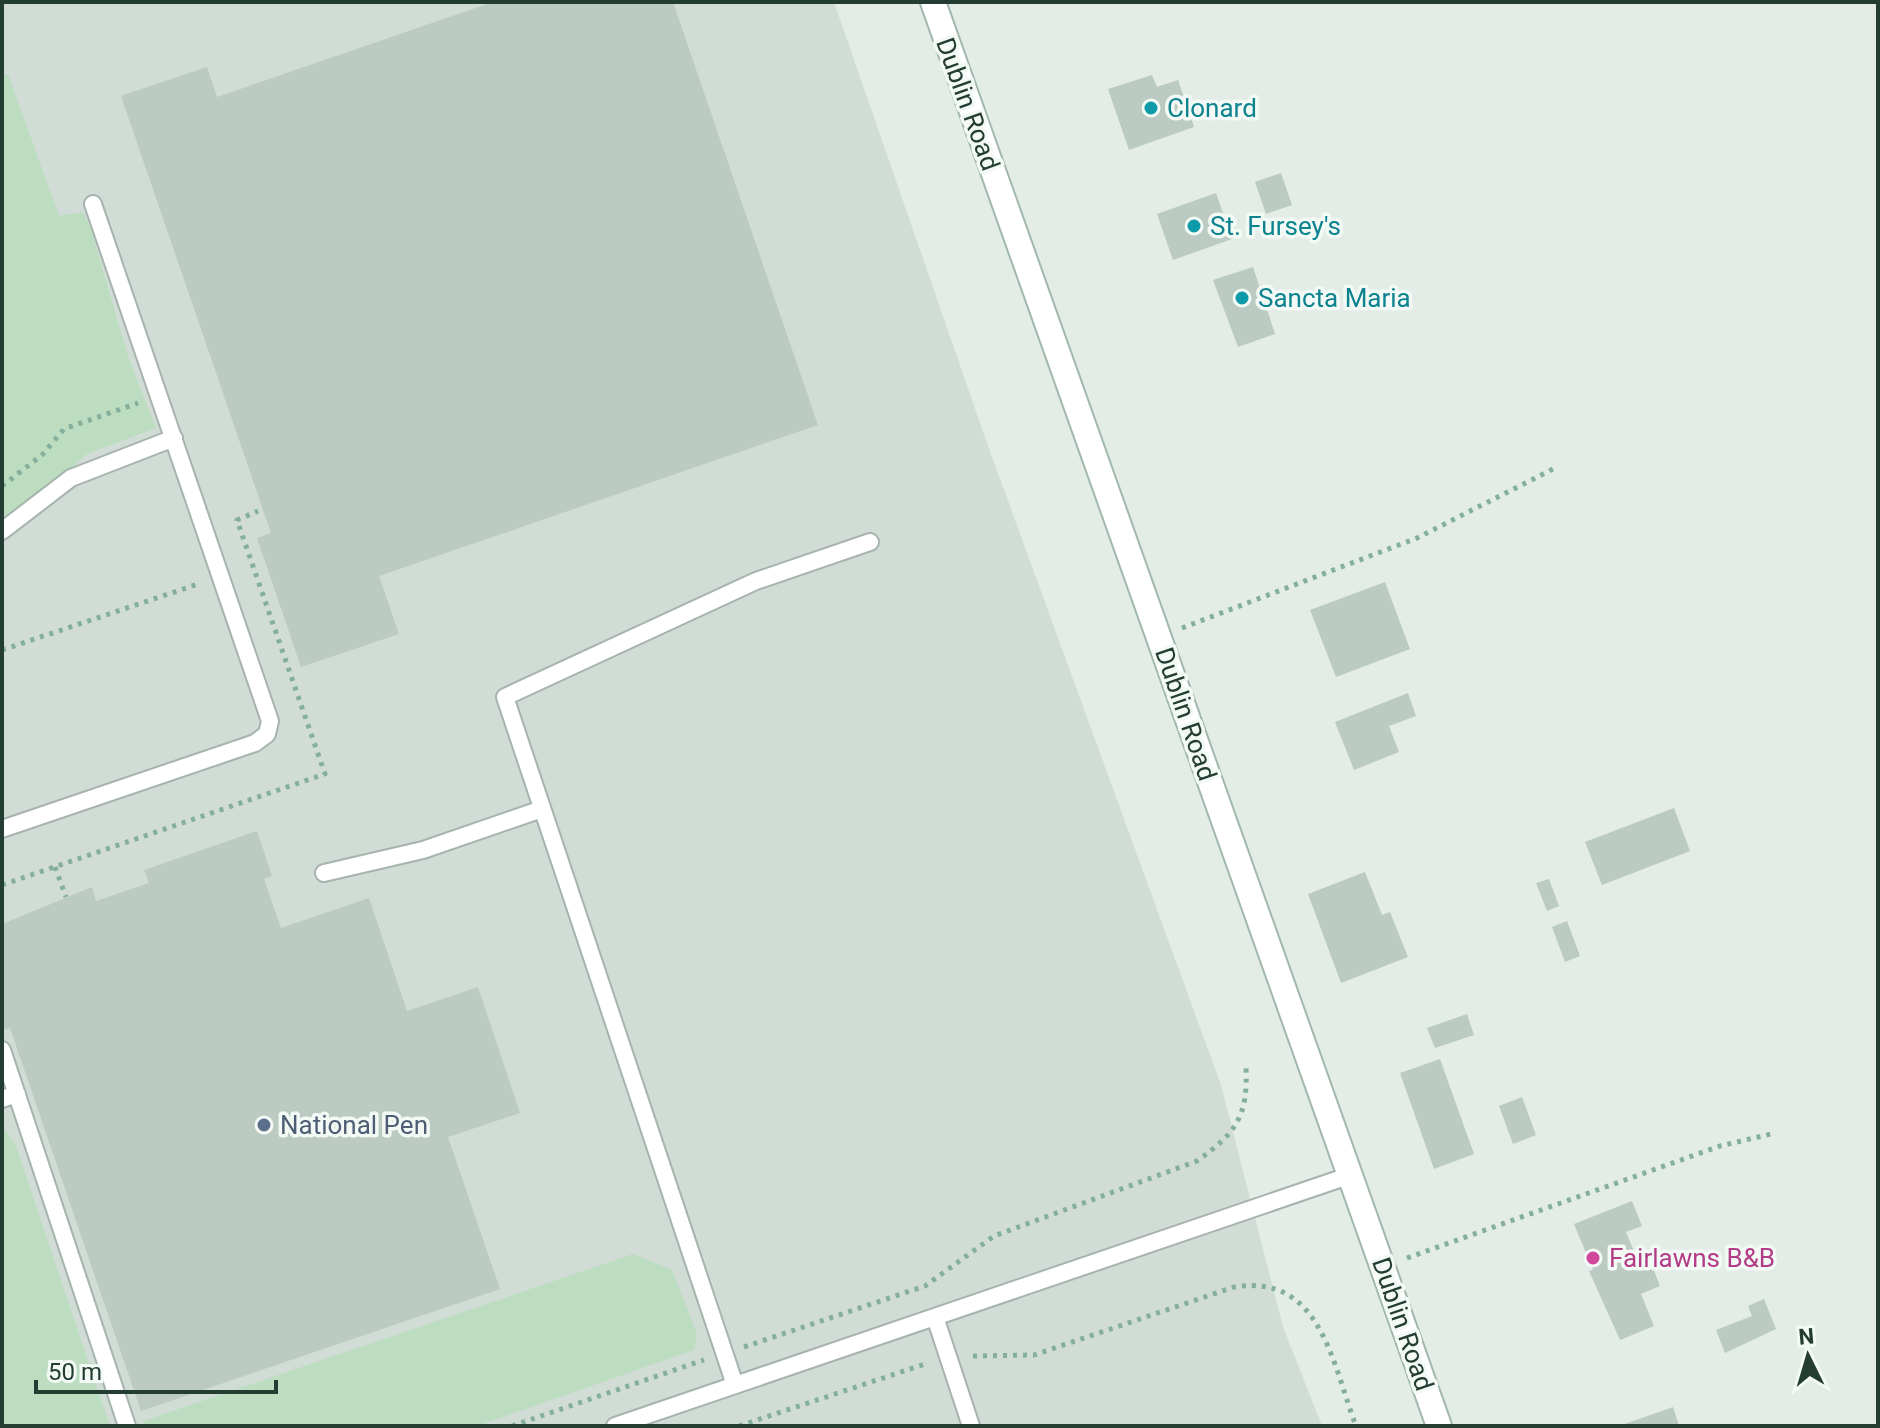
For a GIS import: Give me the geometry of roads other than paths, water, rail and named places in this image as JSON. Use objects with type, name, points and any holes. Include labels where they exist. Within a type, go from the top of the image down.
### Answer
[{"type":"main road","name":"Dublin Road","points":[[933,2],[1439,1426]]},
{"type":"lane","points":[[2,829],[255,743],[267,734],[270,721],[93,204]]},
{"type":"lane","points":[[2,531],[71,478],[174,438]]},
{"type":"lane","points":[[735,1385],[505,697],[756,581],[870,542]]},
{"type":"lane","points":[[324,873],[423,850],[542,809]]},
{"type":"lane","points":[[2,1050],[10,1096],[127,1426]]},
{"type":"lane","points":[[615,1426],[1351,1175]]},
{"type":"lane","points":[[935,1317],[971,1426]]},
{"type":"place","name":"Clonard","points":[[1151,108]]},
{"type":"place","name":"St. Fursey's","points":[[1194,226]]},
{"type":"place","name":"Sancta Maria","points":[[1242,298]]},
{"type":"place","name":"National Pen","points":[[264,1125]]},
{"type":"place","name":"Fairlawns B&B","points":[[1593,1258]]}]
